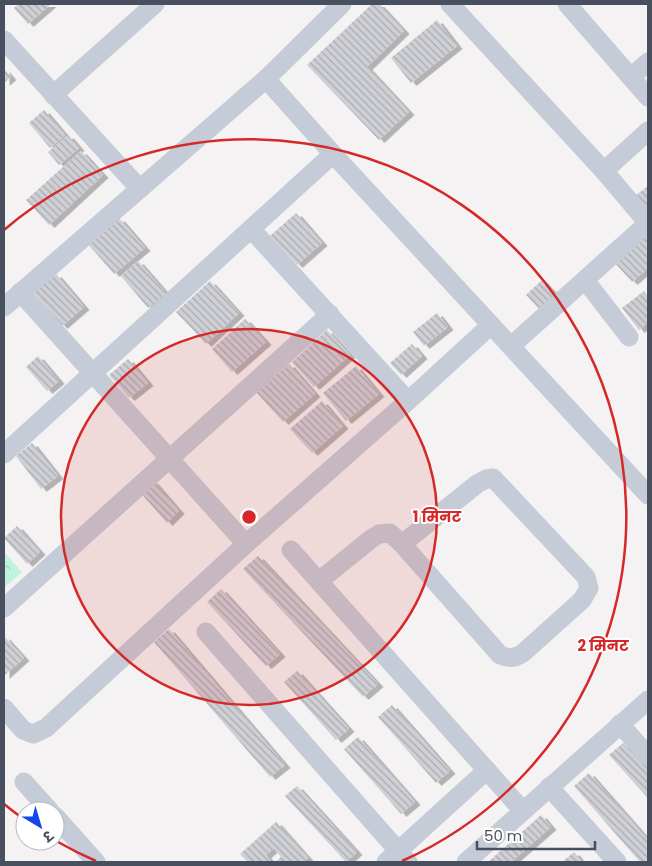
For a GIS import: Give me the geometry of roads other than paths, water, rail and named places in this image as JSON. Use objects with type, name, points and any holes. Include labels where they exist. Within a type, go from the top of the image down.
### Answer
[{"type":"street","points":[[4,307],[266,78],[342,4]]},
{"type":"street","points":[[54,95],[150,5]]},
{"type":"street","points":[[459,7],[647,219],[585,280],[511,346]]},
{"type":"street","points":[[576,7],[648,97]]},
{"type":"street","points":[[4,40],[140,189]]},
{"type":"street","points":[[631,78],[648,62]]},
{"type":"street","points":[[266,78],[333,154],[648,495]]},
{"type":"street","points":[[604,171],[648,131]]},
{"type":"street","points":[[4,454],[333,154]]},
{"type":"street","points":[[251,229],[408,401]]},
{"type":"street","points":[[585,280],[629,337]]},
{"type":"street","points":[[20,292],[246,544]]},
{"type":"street","points":[[4,608],[330,314]]},
{"type":"street","points":[[4,708],[23,730],[33,734],[46,728],[246,544],[491,325]]},
{"type":"street","points":[[319,580],[379,534],[390,533],[402,544],[500,655],[507,658],[516,658],[523,653],[582,600],[589,588],[586,577],[492,478],[477,484],[402,544]]},
{"type":"street","points":[[292,550],[523,811]]},
{"type":"street","points":[[206,632],[397,858],[487,770]]},
{"type":"street","points":[[466,862],[648,700]]},
{"type":"street","points":[[620,724],[648,756]]},
{"type":"street","points":[[24,782],[41,801]]},
{"type":"street","points":[[550,788],[617,862]]},
{"type":"street","points":[[65,827],[96,862]]}]
